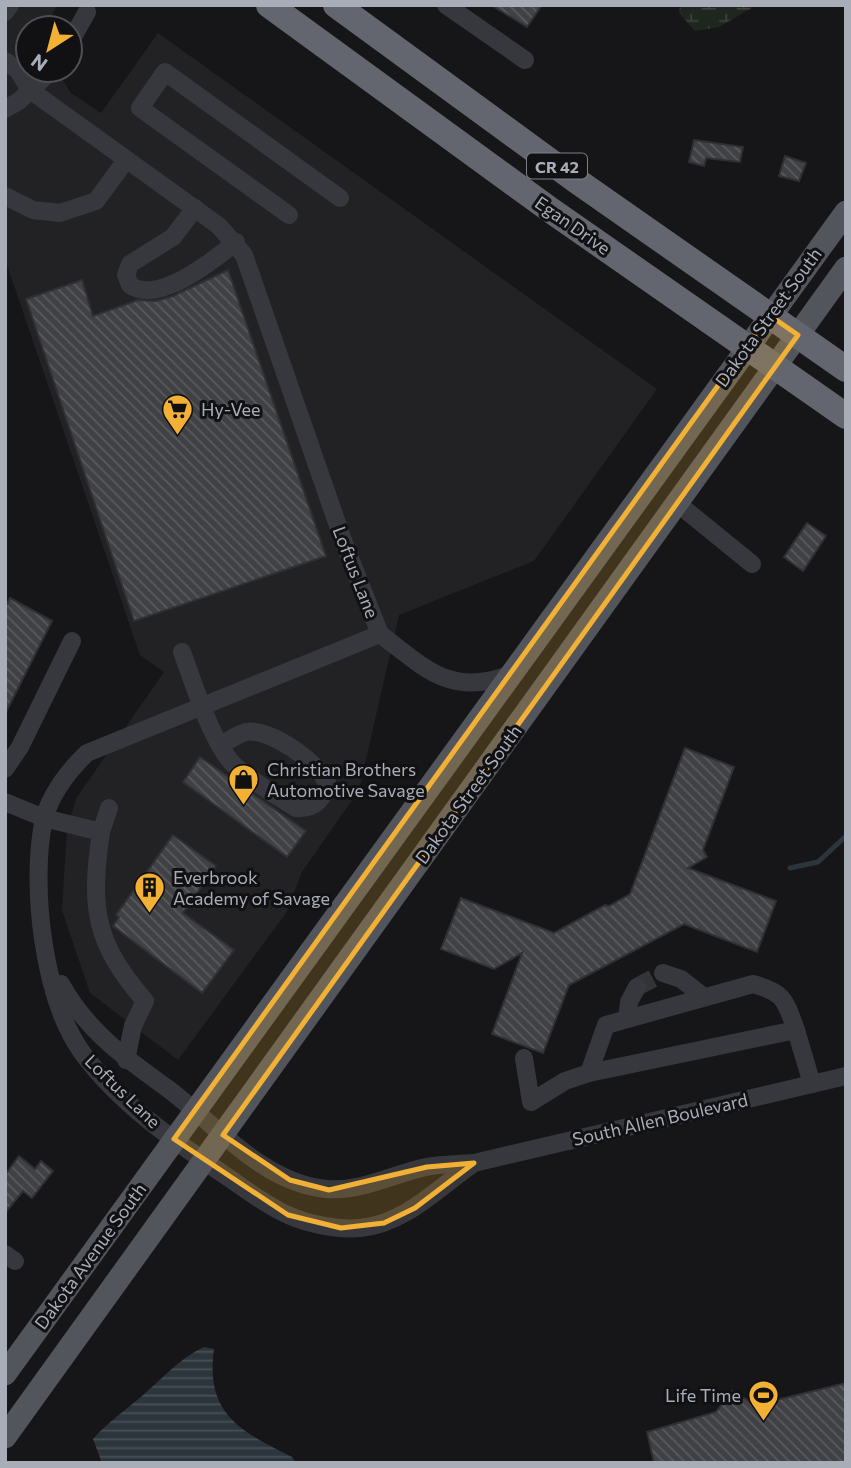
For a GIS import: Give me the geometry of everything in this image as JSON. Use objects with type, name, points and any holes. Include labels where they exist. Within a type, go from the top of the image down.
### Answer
[{"type":"highway","name":"Egan Drive","points":[[269,5],[538,201],[846,416]]},
{"type":"highway","name":"CR 42","points":[[336,5],[577,181],[846,369]]},
{"type":"main road","name":"Dakota Street South","points":[[174,1139],[846,212]]},
{"type":"main road","name":"Dakota Street South","points":[[5,1437],[846,268]]},
{"type":"main road","name":"Dakota Avenue South","points":[[5,1374],[174,1139]]},
{"type":"street","points":[[5,12],[10,5]]},
{"type":"street","points":[[446,5],[525,60]]},
{"type":"street","name":"Loftus Lane","points":[[5,61],[18,70],[30,90],[195,208],[236,242],[249,265],[344,542],[380,634],[86,753],[66,776],[44,817],[40,913],[48,962],[64,1020],[80,1050],[103,1077],[174,1139]]},
{"type":"street","points":[[289,215],[140,108],[165,72],[340,198]]},
{"type":"street","points":[[5,109],[37,84]]},
{"type":"street","points":[[5,196],[33,210],[60,213],[96,201],[126,160]]},
{"type":"street","points":[[195,208],[173,237],[130,264],[126,275],[130,285],[148,290],[190,276],[236,242]]},
{"type":"street","points":[[677,503],[752,564]]},
{"type":"street","points":[[380,634],[440,677],[457,684],[486,684],[509,675]]},
{"type":"street","points":[[5,769],[20,747],[72,641]]},
{"type":"street","points":[[183,652],[204,707],[221,745],[233,764],[296,808],[308,809],[322,800],[328,785],[325,776],[316,765],[269,735],[246,732],[221,745]]},
{"type":"street","points":[[5,802],[44,817],[101,832]]},
{"type":"street","points":[[109,808],[101,832],[96,871],[96,911],[105,945],[123,976],[145,1002],[133,1026],[126,1060]]},
{"type":"street","name":"Loftus Lane","points":[[48,962],[70,1000],[108,1046],[194,1112]]},
{"type":"street","points":[[663,973],[681,979],[704,997]]},
{"type":"street","points":[[590,1073],[606,1025],[752,984],[776,991],[785,1000],[812,1084]]},
{"type":"street","points":[[627,1019],[629,1002],[637,987]]},
{"type":"street","points":[[524,1058],[531,1102],[565,1081],[590,1073],[796,1030]]},
{"type":"street","name":"South Allen Boulevard","points":[[194,1112],[290,1180],[307,1187],[346,1190],[427,1167],[474,1163],[846,1076]]},
{"type":"street","name":"South Allen Boulevard","points":[[174,1139],[288,1215],[315,1224],[360,1228],[384,1223],[415,1208],[474,1163]]},
{"type":"highlighted area","points":[[769,315],[798,335],[223,1135],[290,1180],[329,1190],[427,1167],[474,1163],[415,1208],[384,1223],[341,1228],[288,1215],[174,1139]]},
{"type":"shaded area","points":[[5,5],[57,5],[53,14],[14,14],[14,84],[65,84],[71,93],[101,113],[158,33],[657,389],[534,561],[399,615],[359,790],[302,872],[286,913],[178,1060],[90,993],[62,910],[67,828],[77,797],[164,672],[140,655],[5,259]]},
{"type":"shaded area","points":[[204,1347],[214,1349],[215,1390],[230,1418],[242,1429],[292,1457],[296,1463],[102,1463],[93,1439],[179,1363]]},
{"type":"green space","points":[[680,5],[757,5],[719,27],[695,31],[679,13]]},
{"type":"building","points":[[491,5],[542,5],[527,27]]},
{"type":"building","points":[[694,140],[743,147],[740,162],[706,158],[704,166],[689,162]]},
{"type":"building","points":[[785,156],[806,163],[799,181],[779,176]]},
{"type":"building","name":"Hy-Vee","points":[[228,270],[326,556],[134,621],[26,299],[82,280],[93,316],[138,300],[156,301],[173,296]]},
{"type":"building","points":[[807,523],[826,536],[803,571],[784,557]]},
{"type":"building","points":[[10,598],[52,621],[5,714],[5,608]]},
{"type":"building","points":[[685,748],[734,767],[703,850],[707,857],[688,868],[776,901],[757,952],[684,924],[569,985],[543,1053],[492,1034],[522,953],[494,969],[441,949],[461,898],[554,933],[630,894]]},
{"type":"building","name":"Christian Brothers Automotive Savage","points":[[200,757],[306,831],[287,857],[183,782]]},
{"type":"building","name":"Everbrook Academy of Savage","points":[[173,835],[216,866],[183,913],[234,950],[202,993],[113,926],[119,917],[116,915]]},
{"type":"building","points":[[19,1156],[35,1169],[41,1161],[53,1171],[32,1198],[23,1191],[5,1213],[5,1175]]},
{"type":"building","name":"Life Time","points":[[846,1383],[846,1463],[654,1463],[647,1432],[716,1412],[732,1391],[756,1405]]},
{"type":"waterway","points":[[790,868],[818,862],[846,836]]},
{"type":"tunnel","points":[[637,987],[663,973]]},
{"type":"place","name":"Hy-Vee","points":[[178,436]]},
{"type":"place","name":"Christian Brothers Automotive Savage","points":[[244,806]]},
{"type":"place","name":"Everbrook Academy of Savage","points":[[150,914]]},
{"type":"place","name":"Life Time","points":[[764,1422]]}]
